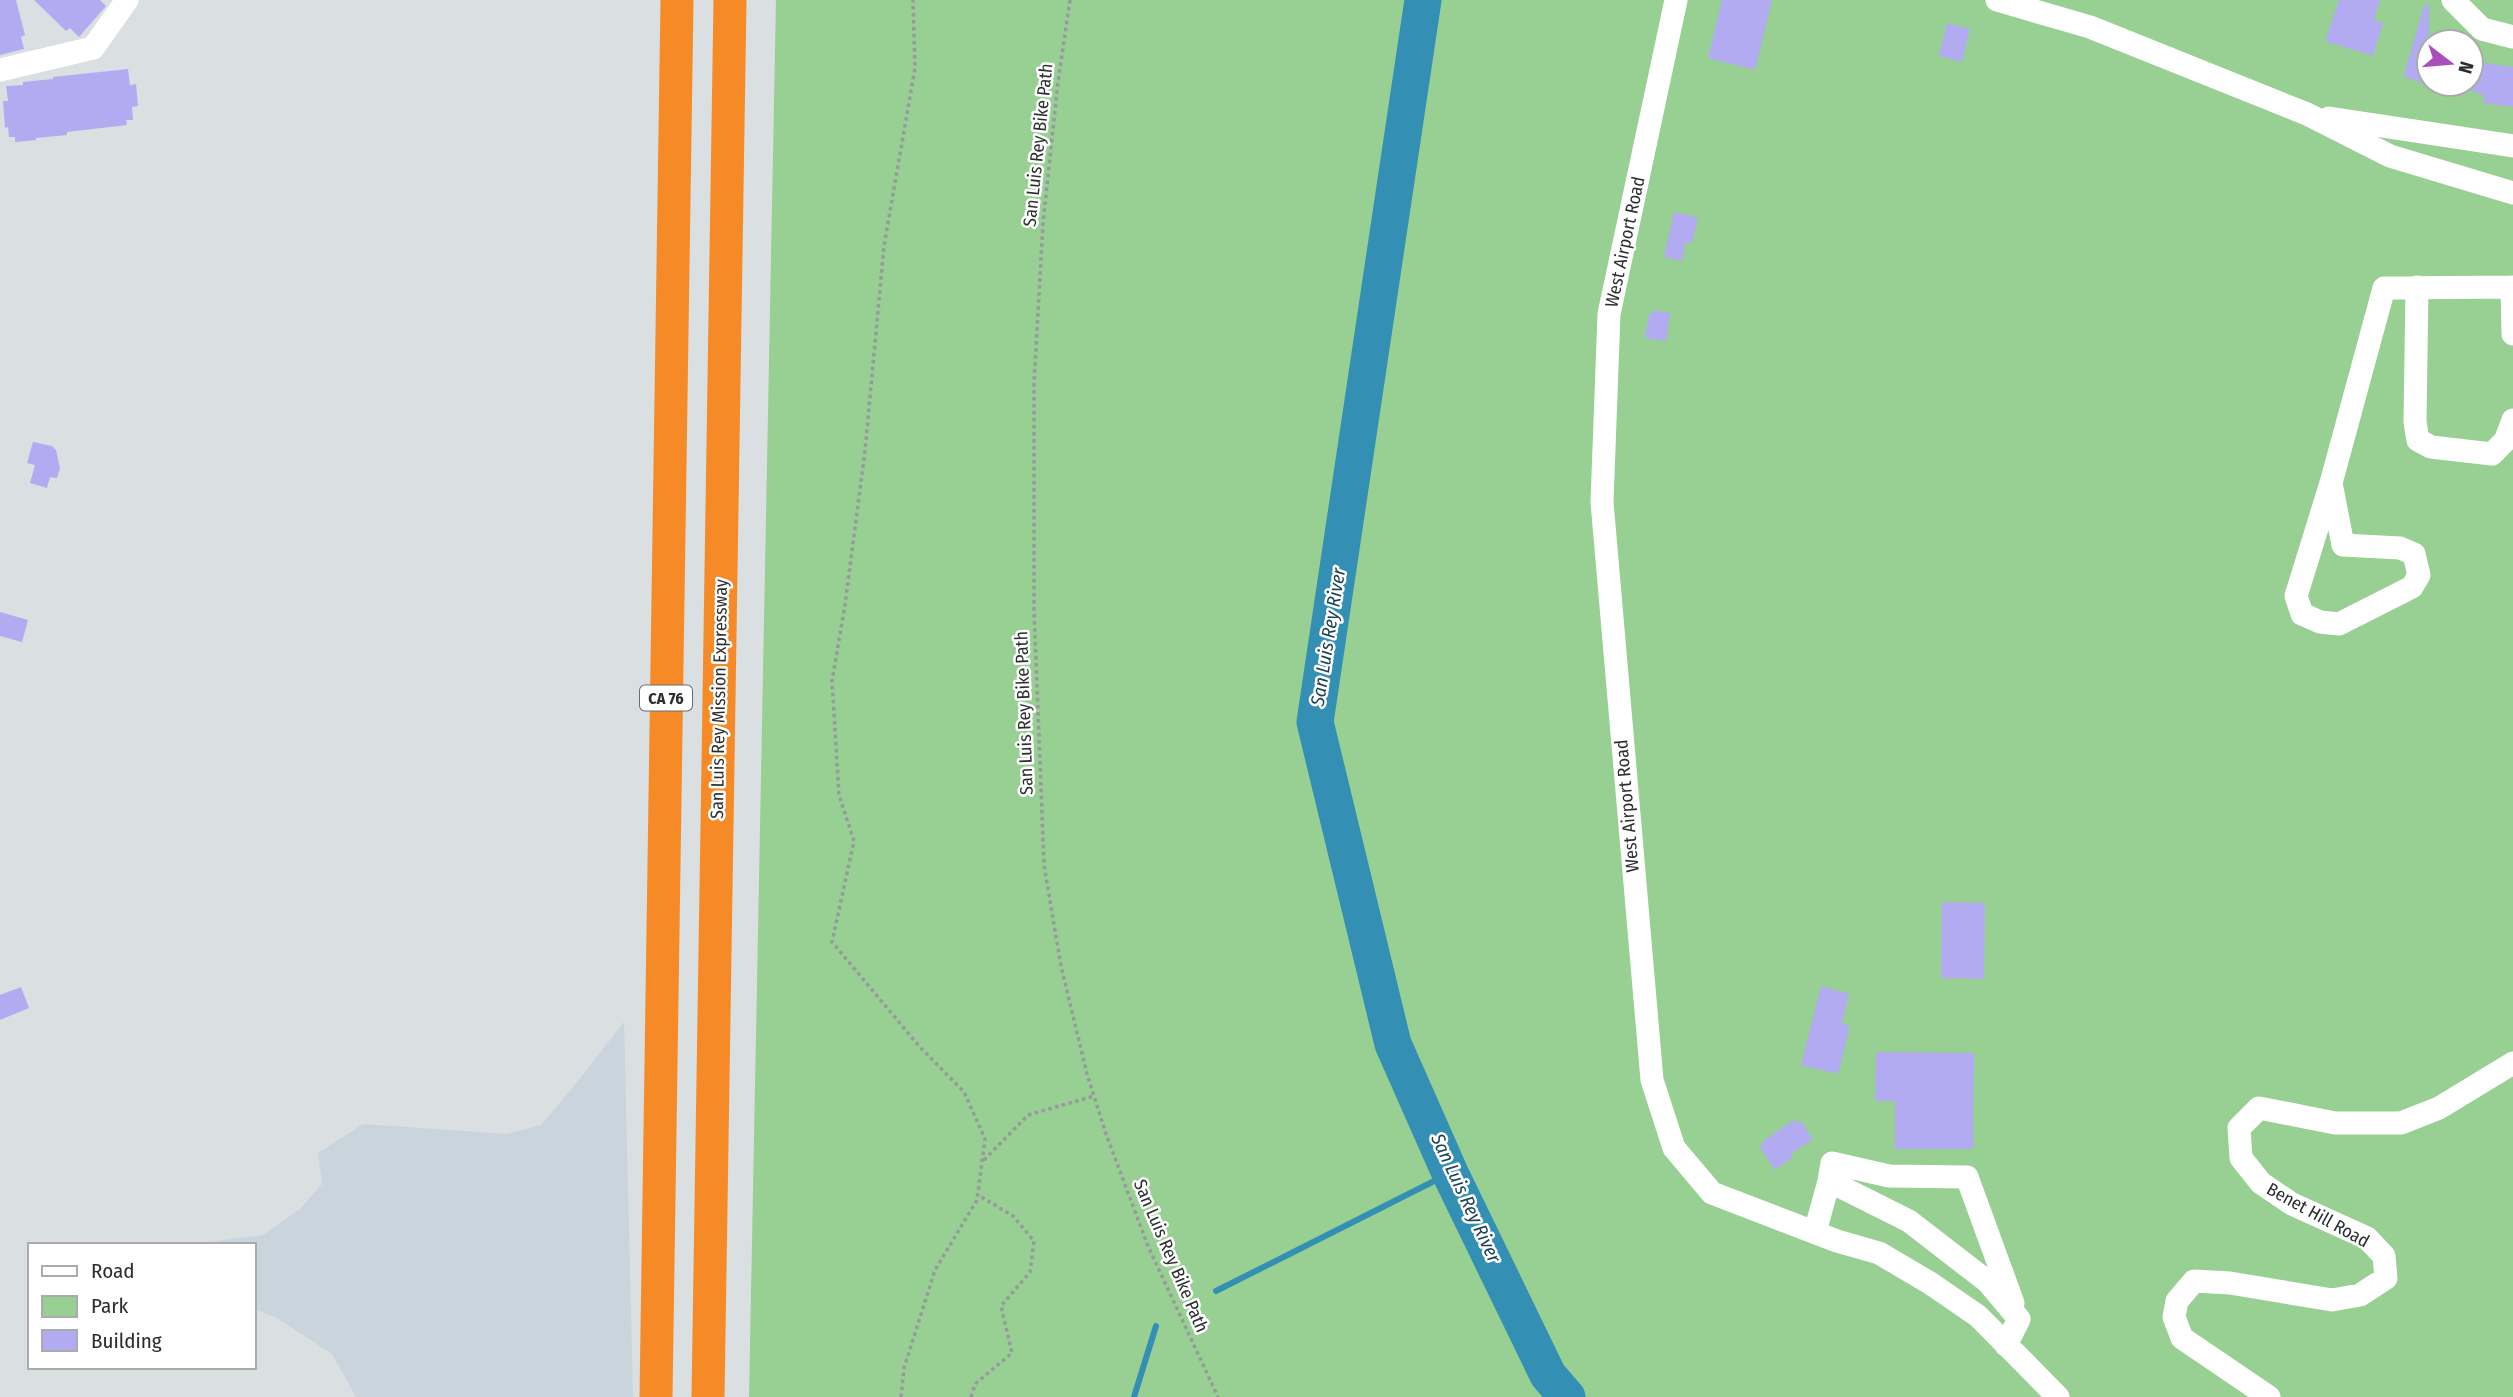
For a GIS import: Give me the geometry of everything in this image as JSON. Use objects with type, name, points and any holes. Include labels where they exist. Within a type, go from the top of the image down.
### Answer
[{"type":"highway","name":"CA 76","points":[[656,1397],[677,0]]},
{"type":"highway","name":"San Luis Rey Mission Expressway","points":[[708,1397],[730,0]]},
{"type":"street","points":[[0,70],[93,48],[127,0]]},
{"type":"street","name":"West Airport Road","points":[[1676,0],[1609,314],[1602,502],[1652,1080],[1674,1148],[1712,1193],[1879,1253],[1978,1316],[2058,1397]]},
{"type":"street","points":[[1997,0],[2022,4],[2090,27],[2307,114],[2390,156],[2513,193]]},
{"type":"street","points":[[2453,0],[2481,28]]},
{"type":"street","points":[[2485,28],[2513,20]]},
{"type":"street","points":[[2485,30],[2513,37]]},
{"type":"street","points":[[2307,114],[2513,146]]},
{"type":"street","points":[[2417,287],[2415,422],[2418,440],[2431,447],[2492,454],[2505,441],[2513,420]]},
{"type":"street","points":[[2331,483],[2343,545],[2400,548],[2414,554],[2419,575],[2412,587],[2339,624],[2320,622],[2302,614],[2296,596],[2331,483],[2385,288],[2513,287],[2513,334]]},
{"type":"street","name":"Benet Hill Road","points":[[2269,1397],[2182,1338],[2174,1317],[2177,1301],[2194,1281],[2230,1283],[2332,1300],[2360,1295],[2386,1278],[2384,1256],[2367,1238],[2292,1204],[2261,1183],[2241,1158],[2239,1128],[2259,1108],[2335,1123],[2401,1123],[2439,1108],[2513,1063]]},
{"type":"street","points":[[1815,1232],[1832,1163],[1889,1176],[1967,1177],[2019,1319],[2006,1345]]},
{"type":"street","points":[[1829,1181],[1909,1221],[1988,1282],[2019,1319]]},
{"type":"path","points":[[901,1397],[904,1368],[935,1270],[978,1200],[985,1139],[964,1092],[919,1046],[832,942],[854,841],[839,795],[832,681],[865,451],[884,246],[915,68],[913,0]]},
{"type":"path","name":"San Luis Rey Bike Path","points":[[1070,0],[1043,223],[1034,384],[1034,608],[1044,864],[1061,966],[1094,1096],[1148,1246],[1217,1397]]},
{"type":"path","points":[[983,1161],[1028,1115],[1094,1096]]},
{"type":"path","points":[[971,1397],[975,1384],[1012,1353],[1001,1306],[1030,1272],[1034,1241],[1013,1216],[978,1195]]},
{"type":"shaded area","points":[[624,1022],[633,1397],[356,1397],[332,1354],[277,1318],[256,1310],[256,1243],[200,1243],[263,1235],[300,1209],[322,1184],[318,1153],[363,1124],[507,1134],[541,1125]]},
{"type":"green space","points":[[776,0],[2513,0],[2513,1397],[749,1397]]},
{"type":"building","points":[[0,0],[16,0],[25,35],[21,37],[24,49],[0,55]]},
{"type":"building","points":[[34,0],[100,0],[106,6],[79,37],[70,28],[66,31]]},
{"type":"building","points":[[1722,0],[1772,0],[1755,70],[1708,58]]},
{"type":"building","points":[[2339,0],[2380,0],[2374,20],[2383,23],[2373,56],[2325,41]]},
{"type":"building","points":[[2424,5],[2429,5],[2429,28],[2417,28]]},
{"type":"building","points":[[1947,23],[1970,29],[1962,62],[1939,56]]},
{"type":"building","points":[[2415,36],[2415,80],[2404,75]]},
{"type":"building","points":[[2485,63],[2513,67],[2513,107],[2483,103]]},
{"type":"building","points":[[128,69],[130,85],[136,84],[138,106],[132,107],[133,120],[126,120],[127,125],[67,132],[67,135],[36,140],[15,142],[15,137],[9,137],[8,127],[5,128],[3,101],[8,101],[6,86],[23,85],[23,82],[53,77]]},
{"type":"building","points":[[1674,212],[1698,217],[1692,243],[1686,242],[1682,261],[1664,257]]},
{"type":"building","points":[[1653,310],[1670,313],[1666,341],[1645,338],[1649,314],[1652,314]]},
{"type":"building","points":[[33,442],[52,446],[56,450],[60,468],[57,478],[50,477],[47,488],[30,483],[35,465],[27,463]]},
{"type":"building","points":[[0,612],[28,620],[22,642],[0,636]]},
{"type":"building","points":[[1942,902],[1985,903],[1984,979],[1941,978]]},
{"type":"building","points":[[1821,986],[1849,994],[1842,1024],[1850,1026],[1838,1074],[1801,1065]]},
{"type":"building","points":[[21,987],[29,1008],[0,1020],[0,995]]},
{"type":"building","points":[[1876,1052],[1974,1053],[1973,1149],[1895,1149],[1895,1101],[1875,1101]]},
{"type":"building","points":[[1794,1120],[1796,1123],[1800,1120],[1813,1139],[1791,1154],[1793,1157],[1775,1170],[1759,1146]]},
{"type":"waterway","name":"San Luis Rey River","points":[[1423,0],[1315,722],[1393,1044],[1450,1173],[1548,1375],[1567,1397]]},
{"type":"waterway","points":[[1216,1291],[1450,1173]]},
{"type":"waterway","points":[[1134,1397],[1156,1326]]}]
